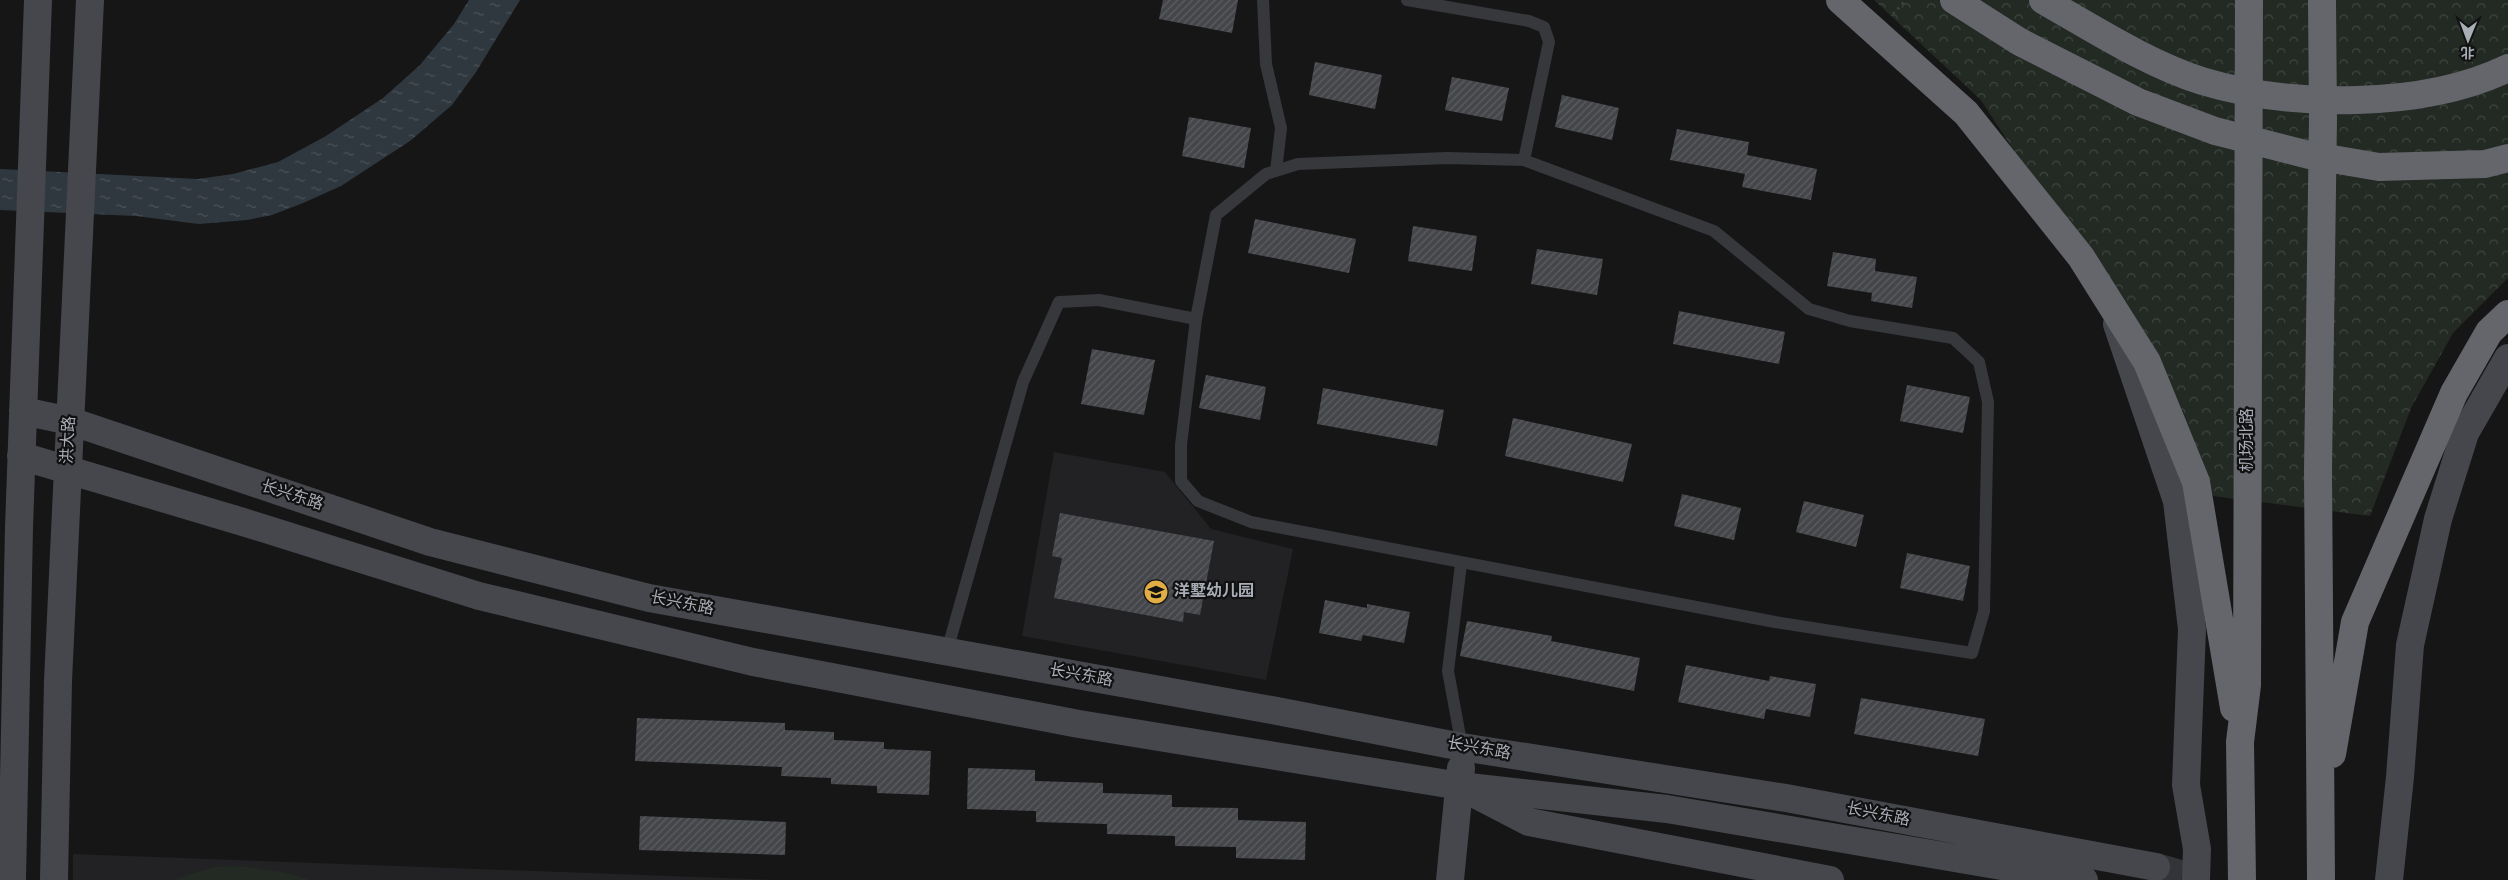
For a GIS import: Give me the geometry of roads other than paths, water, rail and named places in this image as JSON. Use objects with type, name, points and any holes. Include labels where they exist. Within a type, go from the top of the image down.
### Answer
[{"type":"highway","points":[[1840,0],[1966,113],[2082,257],[2147,362],[2196,482],[2240,742]]},
{"type":"highway","points":[[1954,0],[2020,42],[2138,102],[2216,131],[2309,155],[2379,168],[2484,164],[2508,158]]},
{"type":"highway","points":[[2043,0],[2130,50],[2202,81],[2271,96],[2354,100],[2434,93],[2508,68]]},
{"type":"highway","name":"机场北路","points":[[2242,880],[2240,742],[2247,685],[2249,0]]},
{"type":"highway","points":[[2321,880],[2318,471],[2323,119],[2322,0]]},
{"type":"highway","points":[[2320,827],[2355,622],[2454,393],[2489,332],[2508,314]]},
{"type":"main road","points":[[12,880],[21,456],[38,0]]},
{"type":"main road","name":"洪大路","points":[[54,880],[58,681],[90,0]]},
{"type":"main road","points":[[2109,301],[2177,500],[2192,629],[2186,785],[2197,849],[2196,880]]},
{"type":"main road","points":[[2389,880],[2400,777],[2410,645],[2438,519],[2465,433],[2508,358]]},
{"type":"main road","name":"长兴东路","points":[[23,411],[70,421],[430,542],[649,598],[1462,747],[1786,798],[2156,867]]},
{"type":"main road","name":"长兴东路","points":[[21,456],[244,522],[479,596],[753,662],[1078,724],[1460,786],[1667,809],[2084,880]]},
{"type":"main road","points":[[1450,880],[1460,786],[1462,747]]},
{"type":"main road","points":[[1460,786],[1529,822],[1830,880]]},
{"type":"lane","points":[[1263,0],[1266,64],[1281,128],[1276,171]]},
{"type":"lane","points":[[1406,0],[1529,21],[1544,27],[1549,42],[1524,160]]},
{"type":"lane","points":[[1447,158],[1524,160],[1714,231],[1809,309],[1850,321],[1953,338],[1979,362],[1988,402],[1984,610],[1972,654],[1775,622],[1461,564],[1251,522],[1198,501],[1181,481],[1181,445],[1196,319],[1216,215],[1266,174],[1276,171],[1298,164],[1447,158]]},
{"type":"lane","points":[[946,651],[1023,382],[1059,302],[1099,300],[1196,319]]},
{"type":"lane","points":[[1461,564],[1448,671],[1462,747]]},
{"type":"water","points":[[469,0],[520,0],[476,72],[452,105],[410,141],[341,186],[272,215],[247,220],[199,224],[136,216],[0,210],[0,169],[198,179],[233,174],[278,162],[326,136],[383,98],[420,65],[454,24]]},
{"type":"tunnel","points":[[2156,867],[2202,880]]},
{"type":"place","name":"洋墅幼儿园","points":[[1156,592]]}]
